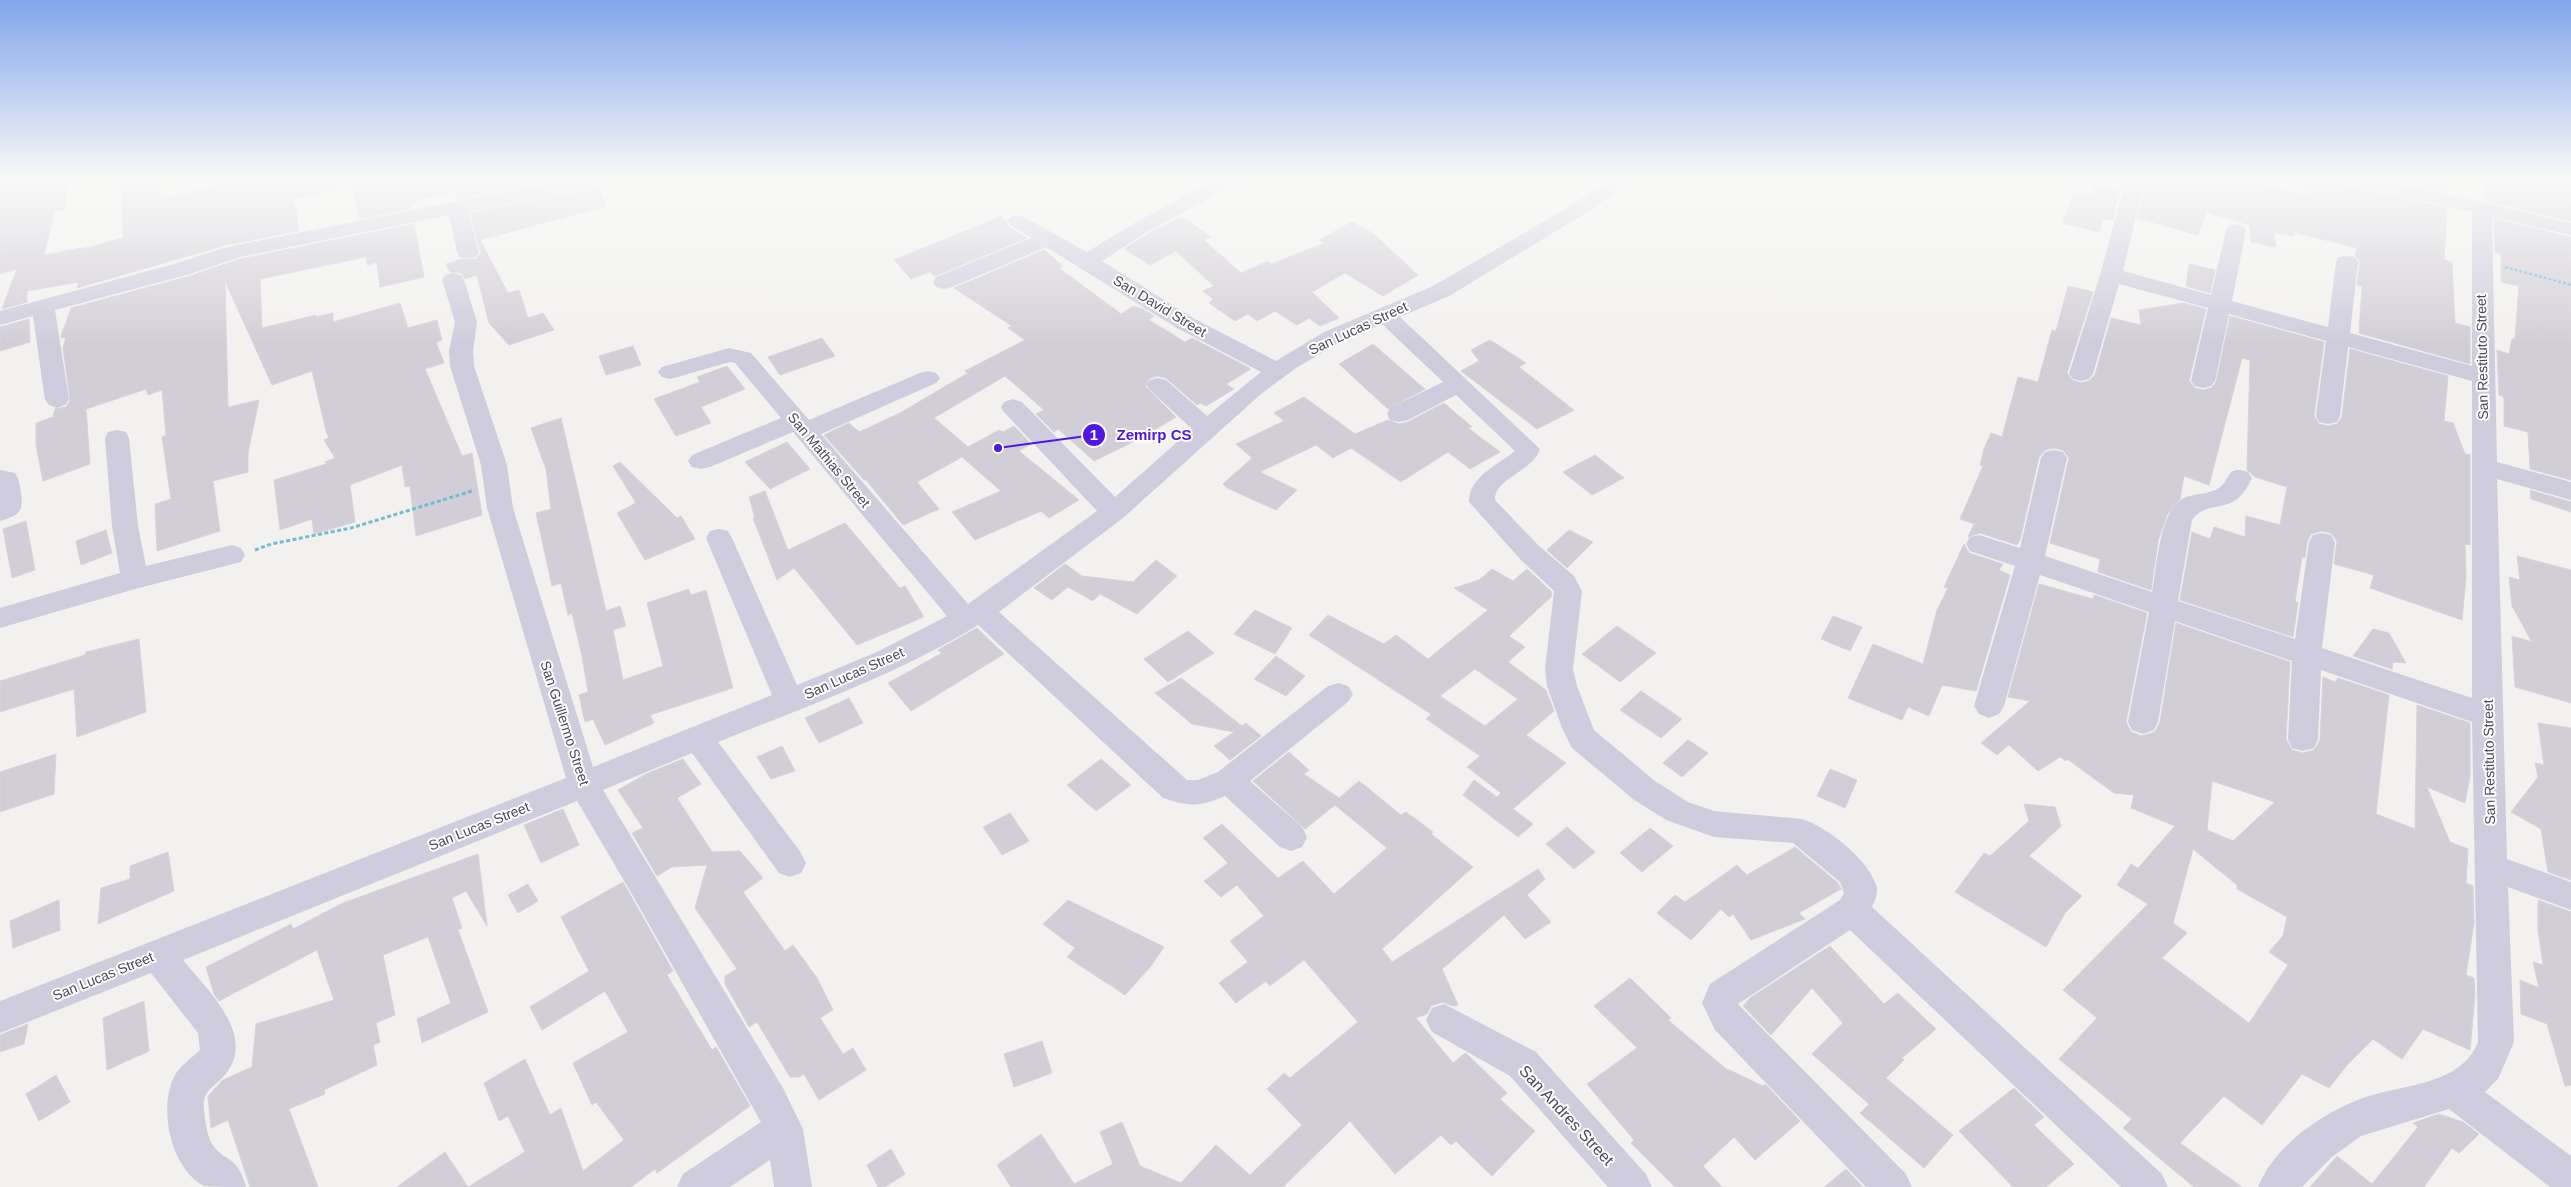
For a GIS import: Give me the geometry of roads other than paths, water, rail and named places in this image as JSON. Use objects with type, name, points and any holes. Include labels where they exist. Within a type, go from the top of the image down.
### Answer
[{"type":"street","points":[[0,318],[235,252],[323,234]]},
{"type":"street","points":[[463,234],[468,252]]},
{"type":"street","name":"San David Street","points":[[1039,234],[1087,261],[1185,323],[1276,370]]},
{"type":"street","points":[[1087,261],[1130,234]]},
{"type":"street","name":"San Lucas Street","points":[[0,1017],[790,701],[888,658],[972,615],[1114,512],[1276,370],[1332,337],[1441,291],[1536,234]]},
{"type":"street","points":[[2081,374],[2111,275],[2121,234]]},
{"type":"street","points":[[2203,381],[2235,234]]},
{"type":"street","name":"San Restituto Street","points":[[2277,1187],[2302,1158],[2326,1137],[2350,1122],[2453,1090],[2476,1078],[2487,1063],[2496,1042],[2487,715],[2482,234]]},
{"type":"street","points":[[944,282],[1046,239]]},
{"type":"street","points":[[2328,416],[2347,262]]},
{"type":"street","points":[[2111,275],[2483,377]]},
{"type":"street","name":"San Guillermo Street","points":[[453,280],[466,322],[461,351],[462,366],[494,465],[500,508],[583,784],[642,879],[784,1129],[794,1187]]},
{"type":"street","points":[[43,307],[57,400]]},
{"type":"street","points":[[1385,315],[1528,449],[1526,456],[1484,487],[1480,497],[1482,502],[1530,553],[1564,583],[1568,591],[1559,669],[1562,686],[1577,728],[1583,739],[1656,799],[1682,815],[1695,820],[1724,825],[1792,829],[1808,836],[1854,872],[1860,883],[1861,896],[1852,910],[1722,995],[1719,1003],[1727,1018],[1894,1187]]},
{"type":"street","name":"San Mathias Street","points":[[670,372],[729,355],[740,356],[972,615],[1174,789],[1187,794],[1200,793],[1229,781],[1338,694]]},
{"type":"street","points":[[701,461],[928,378]]},
{"type":"street","points":[[1399,414],[1458,384]]},
{"type":"street","points":[[1158,385],[1207,429]]},
{"type":"street","points":[[1013,407],[1114,512]]},
{"type":"street","points":[[117,438],[125,526],[135,579]]},
{"type":"street","points":[[1989,706],[2030,561],[2054,458]]},
{"type":"street","points":[[2484,467],[2571,492]]},
{"type":"street","points":[[2142,722],[2157,651],[2162,604],[2179,518],[2184,509],[2192,504],[2230,495],[2236,489],[2239,478]]},
{"type":"street","points":[[0,479],[6,479],[10,506],[0,512]]},
{"type":"street","points":[[719,538],[790,701]]},
{"type":"street","points":[[2303,739],[2307,653],[2322,542]]},
{"type":"street","points":[[1979,544],[2162,604],[2487,715]]},
{"type":"street","points":[[0,618],[135,579],[232,556]]},
{"type":"street","points":[[698,738],[790,863]]},
{"type":"street","points":[[1229,781],[1291,837]]},
{"type":"street","points":[[2492,867],[2571,896]]},
{"type":"street","points":[[1852,910],[2149,1187]]},
{"type":"street","points":[[157,954],[214,1025],[218,1035],[220,1048],[216,1059],[195,1078],[187,1090],[185,1112],[201,1161],[220,1173],[226,1180],[227,1187]]},
{"type":"street","name":"San Andres Street","points":[[1444,1020],[1523,1064],[1633,1187]]},
{"type":"street","points":[[2453,1090],[2571,1179]]},
{"type":"street","points":[[696,1187],[784,1129]]},
{"type":"place","name":"Zemirp CS","points":[[998,448]]}]
